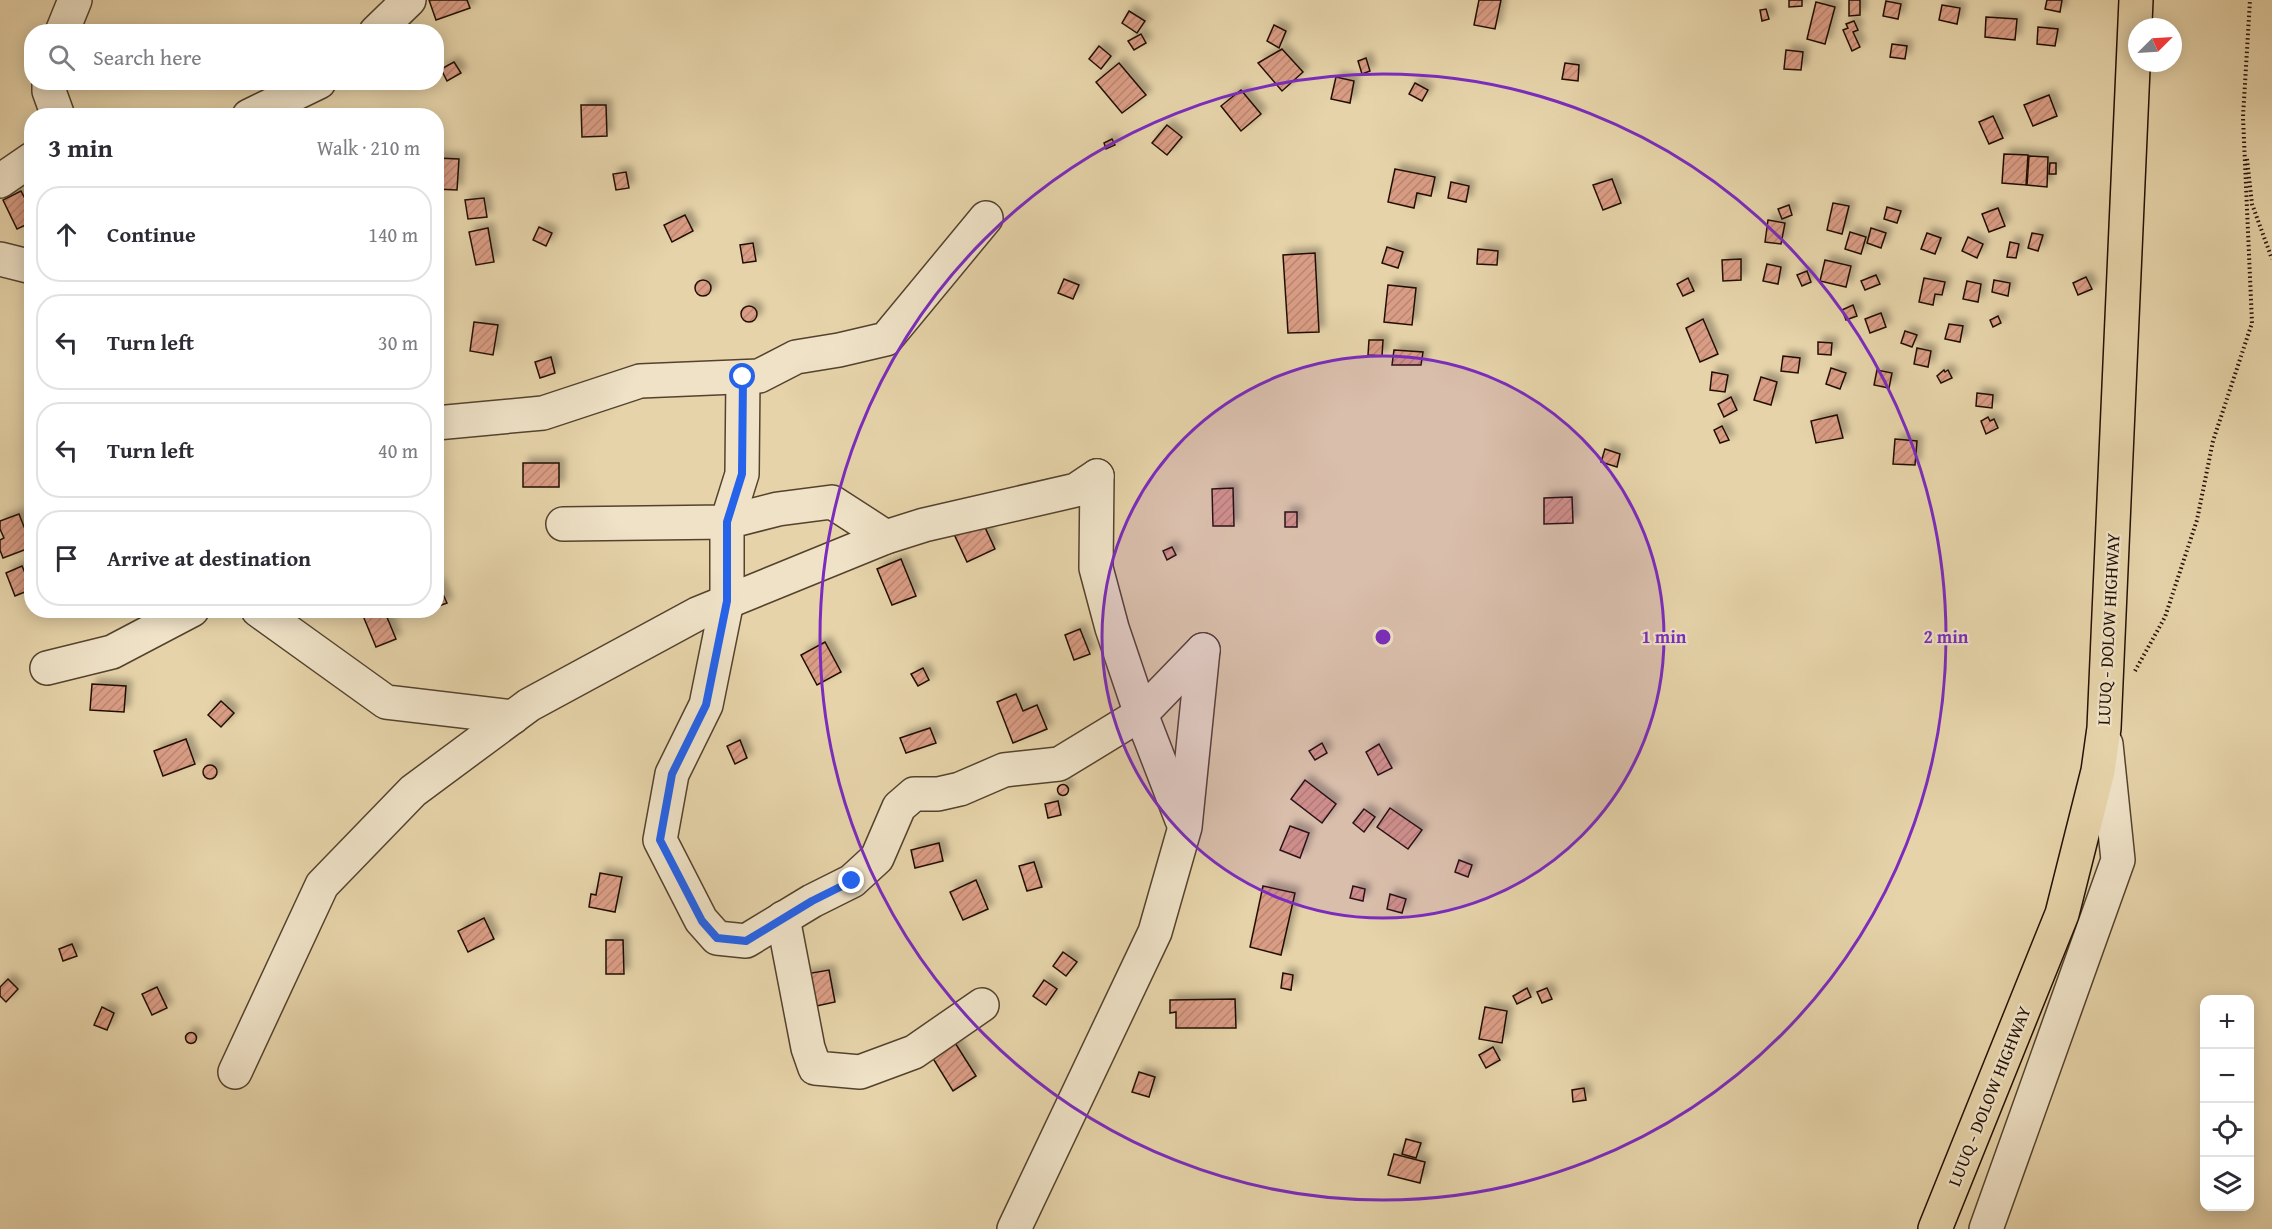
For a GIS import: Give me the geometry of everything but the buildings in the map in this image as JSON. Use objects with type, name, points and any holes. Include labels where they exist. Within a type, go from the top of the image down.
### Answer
[{"type":"main road","name":"LUUQ - DOLOW HIGHWAY","points":[[1935,1229],[2062,914],[2098,771],[2104,728],[2136,0]]},
{"type":"street","points":[[65,24],[75,0]]},
{"type":"street","points":[[384,24],[409,0]]},
{"type":"street","points":[[49,90],[55,108]]},
{"type":"street","points":[[265,108],[303,90]]},
{"type":"street","points":[[0,181],[24,164]]},
{"type":"street","points":[[444,422],[543,413],[640,381],[759,376],[796,357],[886,339],[986,218]]},
{"type":"street","points":[[0,259],[24,265]]},
{"type":"street","points":[[743,377],[742,474],[727,522],[727,601],[706,705],[672,774],[660,840],[702,921],[717,938],[746,941],[812,901],[852,881],[877,858],[899,807],[914,795],[938,794],[960,789],[1004,770],[1059,764],[1141,714],[1203,650],[1185,827],[1155,932],[1014,1229]]},
{"type":"street","points":[[235,1072],[322,885],[413,792],[529,705],[697,614],[727,601],[886,537],[924,525],[1076,490],[1097,476],[1096,568],[1112,628],[1141,714],[1185,827]]},
{"type":"street","points":[[563,524],[727,522],[778,509],[832,502],[886,537]]},
{"type":"street","points":[[47,668],[112,652],[177,618]]},
{"type":"street","points":[[269,618],[386,702],[513,717]]},
{"type":"street","points":[[1986,1229],[2118,860],[2104,728]]},
{"type":"street","points":[[783,918],[808,1048],[816,1068],[860,1072],[914,1052],[982,1005]]},
{"type":"path","points":[[2132,678],[2165,617],[2197,520],[2212,441],[2252,323],[2243,117],[2250,0]]},
{"type":"path","points":[[2243,117],[2252,204],[2272,259]]},
{"type":"route","points":[[743,377],[742,474],[727,522],[727,601],[706,705],[672,774],[660,840],[702,921],[717,938],[746,941],[812,901],[852,881]]}]
